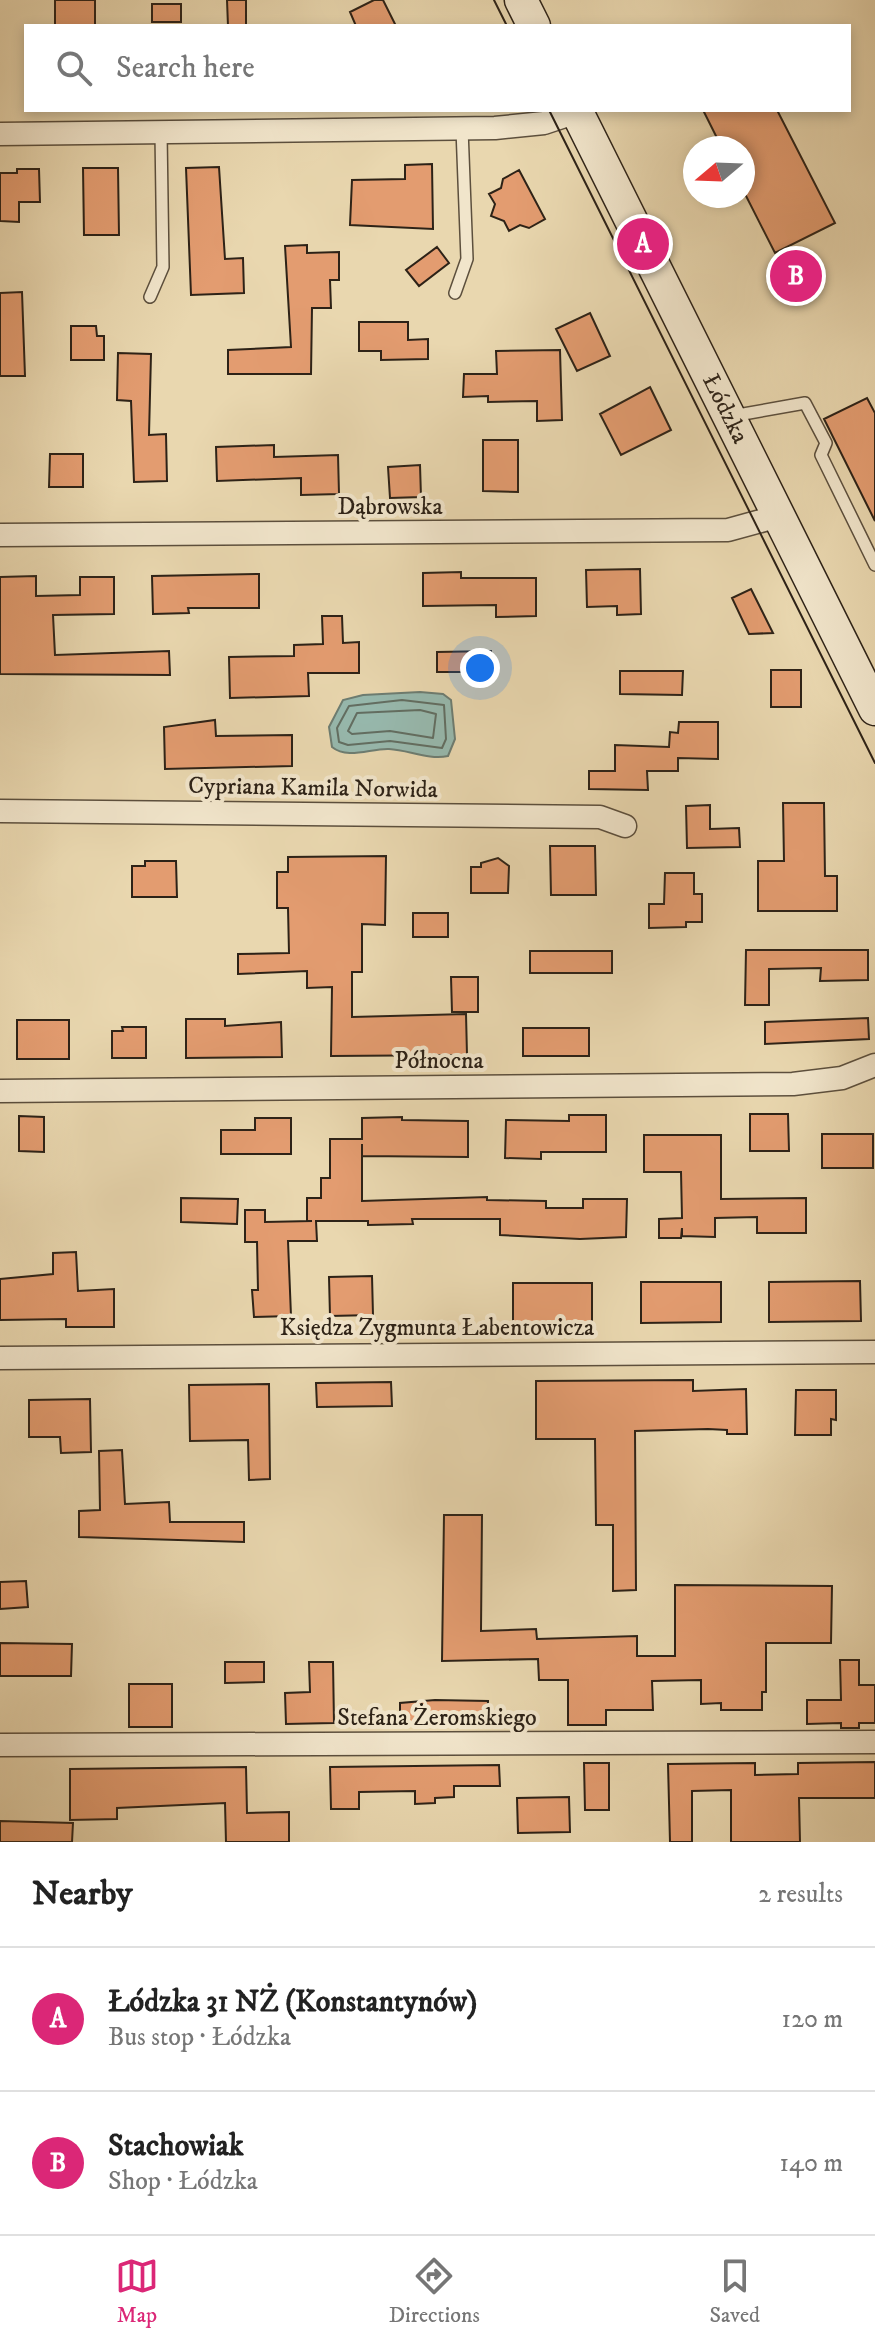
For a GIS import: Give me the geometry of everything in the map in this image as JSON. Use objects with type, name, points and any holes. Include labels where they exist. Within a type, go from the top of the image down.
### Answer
[{"type":"main road","points":[[521,0],[533,24]]},
{"type":"main road","name":"Łódzka","points":[[577,112],[779,516],[857,663],[875,709]]},
{"type":"street","points":[[0,134],[462,129],[532,125],[573,112]]},
{"type":"street","name":"Dąbrowska","points":[[0,535],[728,530],[779,516]]},
{"type":"street","name":"Cypriana Kamila Norwida","points":[[0,811],[600,817],[625,826]]},
{"type":"street","name":"Północna","points":[[0,1091],[793,1084],[842,1078],[875,1065]]},
{"type":"street","name":"Księdza Zygmunta Łabentowicza","points":[[0,1358],[875,1352]]},
{"type":"street","name":"Stefana Żeromskiego","points":[[0,1745],[875,1742]]},
{"type":"lane","points":[[455,293],[467,259],[462,129]]},
{"type":"lane","points":[[150,297],[163,267],[161,133]]},
{"type":"lane","points":[[729,416],[805,403],[826,443],[821,455],[875,565]]},
{"type":"water","points":[[443,694],[451,700],[455,739],[448,756],[433,757],[389,749],[345,753],[332,747],[329,727],[343,700],[363,695]]},
{"type":"building","points":[[55,0],[95,0],[95,24],[55,24]]},
{"type":"building","points":[[227,0],[246,0],[246,24],[228,24]]},
{"type":"building","points":[[374,0],[383,0],[395,24],[355,24],[350,12]]},
{"type":"building","points":[[152,4],[181,4],[181,22],[152,22]]},
{"type":"building","points":[[704,112],[778,112],[835,223],[775,253],[752,208],[755,208],[755,136],[716,136]]},
{"type":"building","points":[[432,164],[433,229],[350,225],[352,180],[405,179],[405,165]]},
{"type":"building","points":[[219,167],[225,259],[243,258],[244,293],[191,295],[186,168]]},
{"type":"building","points":[[83,168],[118,168],[119,235],[84,235]]},
{"type":"building","points":[[17,169],[39,169],[40,202],[19,202],[19,222],[0,221],[0,173],[17,173]]},
{"type":"building","points":[[519,170],[545,219],[529,228],[520,225],[509,231],[504,221],[491,216],[495,204],[489,194],[501,188],[503,179]]},
{"type":"building","points":[[307,245],[307,253],[339,252],[339,280],[330,280],[331,308],[312,308],[311,374],[228,374],[228,350],[291,347],[285,246]]},
{"type":"building","points":[[437,247],[449,263],[419,286],[406,270]]},
{"type":"building","points":[[22,292],[25,376],[0,376],[0,293]]},
{"type":"building","points":[[590,313],[610,356],[577,371],[556,329]]},
{"type":"building","points":[[359,322],[408,322],[408,340],[428,339],[428,359],[381,360],[381,351],[359,351]]},
{"type":"building","points":[[71,326],[96,326],[97,336],[104,336],[104,360],[71,360]]},
{"type":"building","points":[[560,350],[562,420],[537,421],[537,401],[488,402],[488,396],[463,397],[464,374],[497,374],[496,351]]},
{"type":"building","points":[[118,353],[151,354],[149,435],[166,434],[167,481],[134,482],[131,401],[117,400]]},
{"type":"building","points":[[650,387],[671,430],[621,455],[600,414]]},
{"type":"building","points":[[867,398],[875,413],[875,521],[824,419]]},
{"type":"building","points":[[483,440],[518,440],[518,492],[483,491]]},
{"type":"building","points":[[274,445],[274,457],[338,455],[339,494],[301,495],[301,478],[217,481],[216,447]]},
{"type":"building","points":[[50,454],[83,454],[83,487],[49,487]]},
{"type":"building","points":[[420,465],[421,497],[390,498],[388,467]]},
{"type":"building","points":[[640,569],[641,614],[617,615],[617,606],[587,607],[586,570]]},
{"type":"building","points":[[461,572],[461,578],[536,578],[536,616],[496,617],[496,605],[423,606],[423,573]]},
{"type":"building","points":[[259,574],[259,608],[188,608],[189,613],[153,614],[152,576]]},
{"type":"building","points":[[36,576],[36,596],[80,595],[80,577],[114,577],[114,614],[53,615],[55,655],[169,651],[170,675],[0,674],[0,577]]},
{"type":"building","points":[[751,589],[773,633],[749,634],[732,598]]},
{"type":"building","points":[[322,616],[342,616],[343,643],[359,642],[359,673],[308,673],[309,696],[230,698],[229,657],[294,656],[294,645],[323,644]]},
{"type":"building","points":[[491,651],[491,672],[437,672],[437,652]]},
{"type":"building","points":[[771,670],[801,670],[801,707],[771,707]]},
{"type":"building","points":[[620,671],[683,671],[682,695],[620,694]]},
{"type":"building","points":[[215,720],[216,736],[292,735],[292,766],[165,769],[164,727]]},
{"type":"building","points":[[679,722],[718,722],[718,759],[678,758],[678,771],[647,771],[648,790],[589,789],[589,771],[615,771],[615,745],[669,747],[670,732],[678,733]]},
{"type":"building","points":[[783,803],[824,803],[825,876],[837,876],[837,911],[758,911],[758,861],[784,861]]},
{"type":"building","points":[[710,805],[710,829],[739,828],[740,847],[687,848],[686,806]]},
{"type":"building","points":[[550,846],[595,846],[596,895],[551,895]]},
{"type":"building","points":[[386,856],[385,925],[362,924],[362,972],[352,972],[352,1017],[466,1014],[467,1055],[331,1056],[332,987],[307,988],[307,971],[238,974],[238,954],[289,953],[288,908],[277,908],[277,872],[288,872],[288,857]]},
{"type":"building","points":[[498,858],[509,866],[508,893],[471,893],[471,867],[481,867],[481,863]]},
{"type":"building","points":[[145,861],[176,861],[177,897],[132,897],[132,866],[145,866]]},
{"type":"building","points":[[665,873],[694,873],[694,894],[702,894],[702,922],[686,922],[686,927],[649,928],[649,904],[664,904]]},
{"type":"building","points":[[413,913],[448,913],[448,937],[413,937]]},
{"type":"building","points":[[746,950],[868,950],[868,980],[820,981],[821,968],[769,969],[769,1005],[745,1005]]},
{"type":"building","points":[[530,951],[612,951],[612,973],[530,973]]},
{"type":"building","points":[[451,977],[478,977],[478,1012],[452,1012]]},
{"type":"building","points":[[868,1018],[869,1039],[765,1044],[765,1022]]},
{"type":"building","points":[[186,1019],[225,1019],[225,1026],[281,1022],[282,1057],[186,1058]]},
{"type":"building","points":[[17,1020],[69,1020],[69,1059],[17,1059]]},
{"type":"building","points":[[122,1027],[146,1027],[146,1058],[112,1058],[112,1031],[123,1031]]},
{"type":"building","points":[[523,1028],[589,1028],[589,1056],[523,1056]]},
{"type":"building","points":[[750,1114],[788,1114],[789,1151],[750,1151]]},
{"type":"building","points":[[569,1115],[606,1115],[606,1152],[541,1152],[541,1159],[505,1158],[506,1120],[569,1121]]},
{"type":"building","points":[[19,1116],[44,1117],[44,1152],[19,1151]]},
{"type":"building","points":[[255,1118],[291,1118],[291,1154],[221,1154],[221,1130],[255,1130]]},
{"type":"building","points":[[362,1118],[468,1121],[468,1157],[362,1156],[362,1201],[487,1197],[487,1200],[546,1201],[546,1208],[583,1208],[583,1199],[627,1199],[626,1237],[580,1239],[500,1235],[500,1219],[412,1219],[413,1224],[368,1225],[368,1221],[316,1221],[317,1241],[288,1241],[291,1316],[254,1317],[252,1290],[258,1290],[257,1242],[245,1242],[245,1210],[265,1210],[265,1222],[312,1221],[307,1221],[307,1198],[321,1198],[321,1178],[330,1178],[330,1139],[362,1139]]},
{"type":"building","points":[[822,1134],[873,1134],[873,1168],[822,1168]]},
{"type":"building","points":[[644,1135],[721,1135],[721,1199],[806,1198],[806,1233],[757,1233],[757,1217],[715,1218],[715,1237],[682,1236],[682,1228],[681,1238],[659,1238],[659,1219],[682,1218],[681,1172],[644,1172]]},
{"type":"building","points":[[181,1198],[238,1199],[237,1224],[181,1222]]},
{"type":"building","points":[[76,1252],[78,1291],[114,1289],[114,1327],[66,1327],[66,1319],[0,1320],[0,1279],[53,1274],[53,1253]]},
{"type":"building","points":[[372,1276],[373,1315],[330,1316],[329,1277]]},
{"type":"building","points":[[860,1281],[861,1321],[769,1322],[769,1282]]},
{"type":"building","points":[[641,1282],[721,1282],[721,1322],[641,1323]]},
{"type":"building","points":[[513,1283],[592,1283],[592,1324],[513,1324]]},
{"type":"building","points":[[693,1380],[693,1391],[746,1389],[747,1434],[727,1434],[727,1430],[708,1429],[635,1431],[636,1590],[613,1591],[613,1525],[596,1525],[595,1439],[536,1439],[536,1381]]},
{"type":"building","points":[[391,1382],[392,1406],[317,1407],[316,1383]]},
{"type":"building","points":[[269,1384],[270,1479],[249,1480],[248,1440],[190,1441],[189,1385]]},
{"type":"building","points":[[796,1390],[836,1390],[836,1420],[831,1419],[831,1435],[795,1435]]},
{"type":"building","points":[[90,1399],[91,1452],[61,1453],[60,1437],[29,1437],[29,1400]]},
{"type":"building","points":[[122,1450],[125,1504],[169,1502],[170,1522],[244,1522],[244,1542],[79,1537],[79,1511],[100,1510],[99,1451]]},
{"type":"building","points":[[444,1515],[482,1515],[481,1631],[536,1629],[537,1639],[637,1636],[637,1656],[675,1656],[675,1585],[832,1586],[831,1643],[766,1643],[766,1692],[762,1692],[762,1710],[721,1710],[721,1703],[701,1704],[701,1680],[652,1681],[653,1710],[606,1710],[606,1725],[568,1725],[568,1680],[539,1680],[538,1659],[442,1661]]},
{"type":"building","points":[[26,1581],[28,1607],[0,1609],[0,1582]]},
{"type":"building","points":[[0,1643],[72,1644],[71,1676],[0,1676]]},
{"type":"building","points":[[840,1660],[859,1660],[859,1685],[875,1685],[875,1723],[859,1723],[859,1728],[841,1728],[841,1723],[807,1724],[807,1700],[841,1700]]},
{"type":"building","points":[[225,1662],[264,1662],[264,1682],[225,1683]]},
{"type":"building","points":[[309,1662],[333,1662],[334,1723],[286,1724],[285,1693],[310,1692]]},
{"type":"building","points":[[129,1684],[172,1684],[172,1727],[129,1727]]},
{"type":"building","points":[[488,1701],[487,1725],[400,1725],[400,1703]]},
{"type":"building","points":[[875,1762],[875,1798],[799,1798],[800,1842],[731,1842],[731,1790],[692,1791],[692,1842],[670,1842],[668,1764],[755,1763],[755,1775],[798,1774],[798,1763]]},
{"type":"building","points":[[584,1763],[609,1763],[609,1810],[585,1810]]},
{"type":"building","points":[[499,1765],[500,1786],[454,1786],[454,1797],[435,1798],[435,1803],[415,1804],[415,1791],[359,1792],[359,1809],[331,1809],[330,1767]]},
{"type":"building","points":[[246,1767],[247,1813],[289,1812],[289,1842],[226,1842],[225,1803],[117,1808],[117,1819],[70,1820],[70,1769]]},
{"type":"building","points":[[569,1797],[570,1832],[518,1833],[517,1798]]},
{"type":"building","points":[[0,1821],[73,1823],[72,1842],[0,1842]]},
{"type":"tram line","points":[[494,0],[506,24]]},
{"type":"tram line","points":[[550,112],[875,763]]},
{"type":"place","name":"Łódzka 31 NŻ (Konstantynów)","points":[[643,244]]},
{"type":"place","name":"Stachowiak","points":[[796,276]]}]
